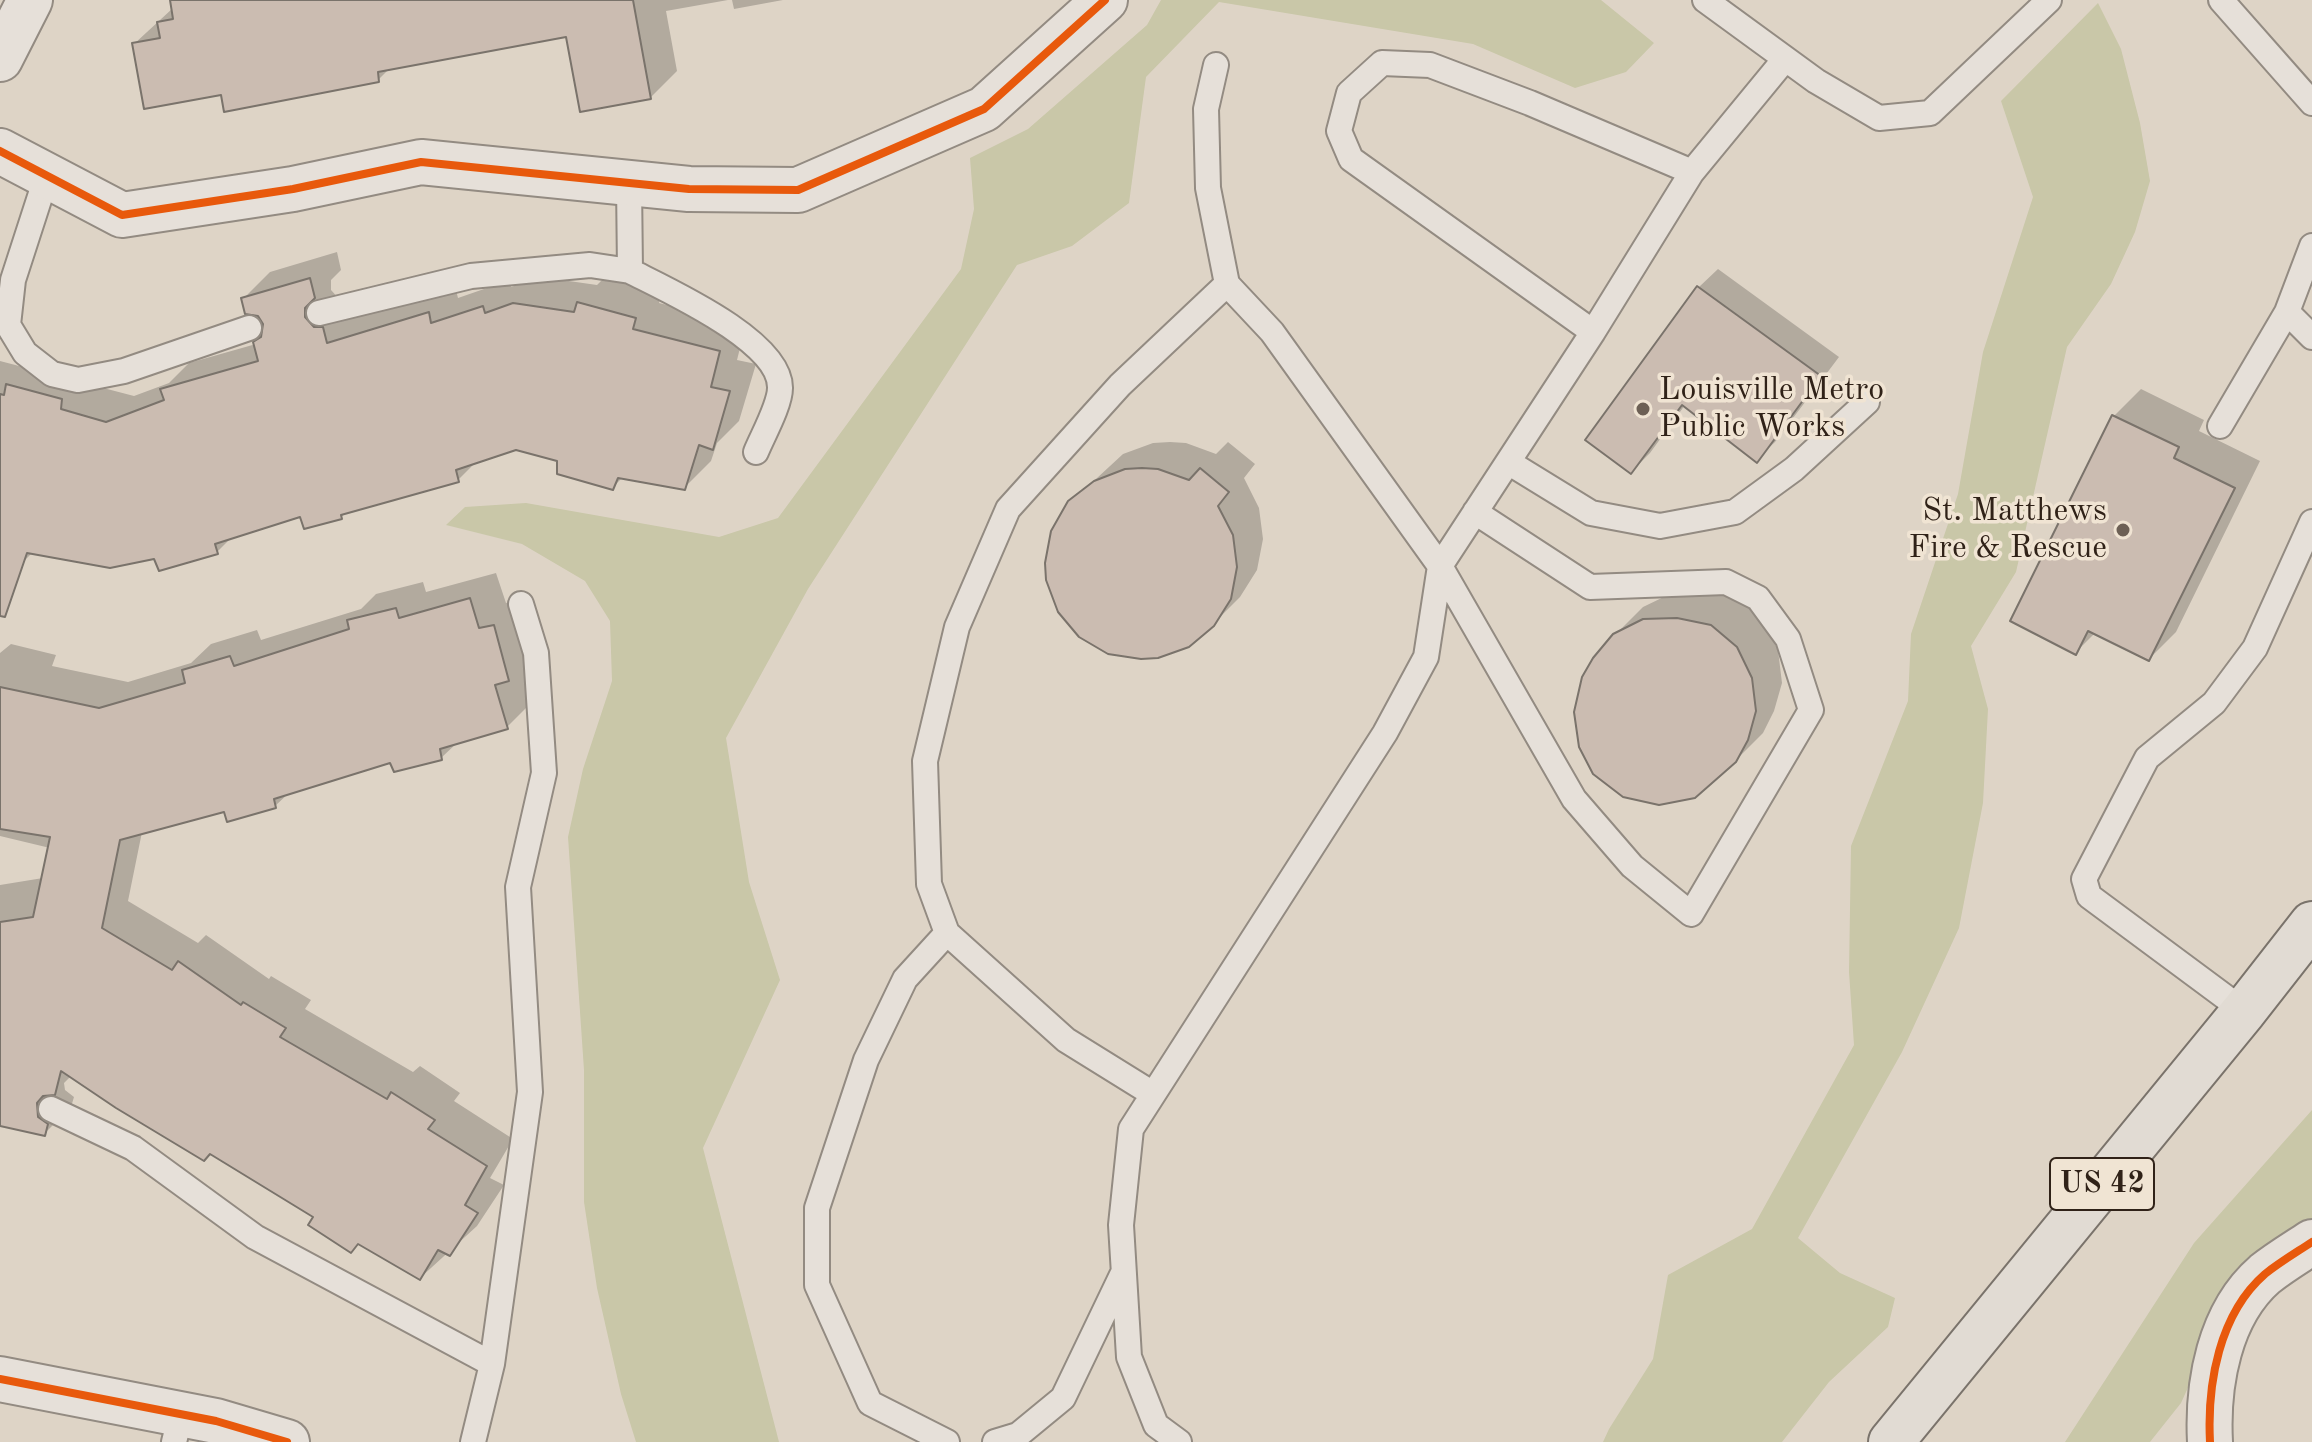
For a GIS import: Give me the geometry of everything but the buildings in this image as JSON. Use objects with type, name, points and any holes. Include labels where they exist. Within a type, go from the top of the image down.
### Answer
[{"type":"main road","name":"US 42","points":[[1891,1442],[2312,924]]},
{"type":"street","points":[[0,59],[30,0]]},
{"type":"street","points":[[0,151],[122,215],[293,189],[421,162],[689,189],[798,190],[984,109],[1105,0]]},
{"type":"street","points":[[2210,1442],[2217,1355],[2229,1324],[2245,1297],[2265,1275],[2312,1242]]},
{"type":"street","points":[[0,1379],[178,1428],[216,1421],[287,1442]]},
{"type":"lane","points":[[1705,0],[1816,81],[1879,118],[1930,113],[2049,0]]},
{"type":"lane","points":[[2221,0],[2312,103]]},
{"type":"lane","points":[[1179,1442],[1156,1425],[1129,1357],[1121,1225],[1131,1129],[1385,733],[1426,657],[1440,566],[1593,332],[1692,172],[1785,59]]},
{"type":"lane","points":[[1593,332],[1351,159],[1339,131],[1349,93],[1382,63],[1430,65],[1530,103],[1692,172]]},
{"type":"lane","points":[[1216,65],[1206,109],[1208,188],[1227,284],[1272,332],[1440,566],[1574,799],[1632,866],[1691,914],[1811,710],[1788,639],[1758,598],[1726,582],[1590,587],[1475,512]]},
{"type":"lane","points":[[47,175],[13,280],[8,325],[25,353],[52,374],[78,380],[124,371],[249,328]]},
{"type":"lane","points":[[629,183],[630,271]]},
{"type":"lane","points":[[2220,426],[2287,312],[2312,246]]},
{"type":"lane","points":[[319,313],[471,276],[590,265],[630,271],[718,316],[765,357],[779,374],[780,391],[756,452]]},
{"type":"lane","points":[[1153,1094],[1066,1040],[947,933],[929,884],[925,761],[957,627],[1008,509],[1120,385],[1227,284]]},
{"type":"lane","points":[[2287,312],[2312,337]]},
{"type":"lane","points":[[1508,462],[1591,513],[1660,526],[1735,512],[1794,469],[1867,402]]},
{"type":"lane","points":[[2244,1011],[2089,896],[2084,879],[2147,758],[2214,703],[2255,648],[2312,522]]},
{"type":"lane","points":[[473,1442],[492,1364],[530,1092],[518,887],[544,773],[536,653],[521,604]]},
{"type":"lane","points":[[947,933],[905,979],[866,1060],[817,1208],[817,1285],[870,1403],[947,1442]]},
{"type":"lane","points":[[51,1109],[133,1148],[255,1237],[492,1364]]},
{"type":"lane","points":[[995,1442],[1018,1435],[1063,1398],[1123,1273]]},
{"type":"shaded area","points":[[1161,0],[1601,0],[1654,43],[1626,72],[1575,88],[1473,44],[1219,2],[1146,77],[1129,203],[1072,246],[1017,265],[808,589],[726,738],[749,882],[780,980],[703,1148],[779,1442],[636,1442],[621,1394],[597,1288],[584,1202],[584,1070],[568,837],[583,769],[612,681],[610,621],[585,581],[522,544],[446,525],[465,507],[526,503],[719,537],[778,518],[961,269],[974,209],[970,158],[1028,129],[1147,25]]},
{"type":"shaded area","points":[[2098,3],[2121,49],[2140,123],[2150,181],[2135,232],[2111,284],[2067,347],[2016,572],[1971,646],[1988,709],[1983,803],[1959,928],[1902,1052],[1798,1238],[1840,1273],[1895,1298],[1888,1327],[1829,1382],[1782,1442],[1603,1442],[1653,1359],[1668,1275],[1752,1229],[1854,1045],[1849,972],[1851,846],[1908,701],[1911,634],[1958,494],[1983,352],[2033,197],[2001,101]]},
{"type":"shaded area","points":[[2312,1110],[2312,1225],[2229,1297],[2181,1403],[2150,1442],[2065,1442],[2194,1243]]},
{"type":"cycle path","points":[[0,151],[122,215],[293,189],[421,162],[689,189],[798,190],[984,109],[1105,0]]},
{"type":"cycle path","points":[[2210,1442],[2214,1374],[2219,1351],[2237,1309],[2249,1290],[2265,1274],[2312,1242]]},
{"type":"cycle path","points":[[0,1379],[216,1421],[287,1442]]},
{"type":"place","name":"Louisville Metro Public Works","points":[[1643,409]]},
{"type":"place","name":"St. Matthews Fire & Rescue","points":[[2123,530]]}]
